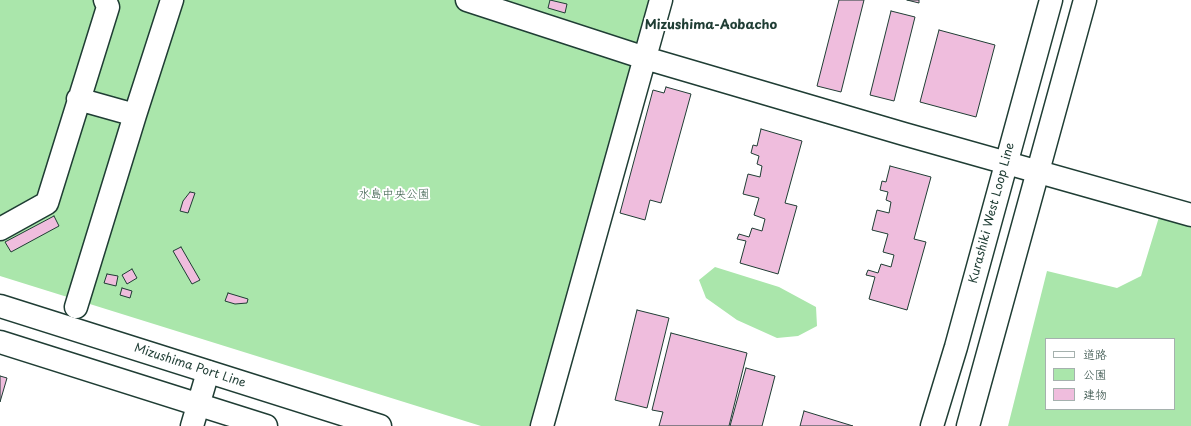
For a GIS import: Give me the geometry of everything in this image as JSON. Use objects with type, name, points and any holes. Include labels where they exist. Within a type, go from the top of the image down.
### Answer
[{"type":"street","points":[[0,228],[47,203],[78,99],[108,7],[105,0]]},
{"type":"street","points":[[76,307],[172,0]]},
{"type":"street","points":[[467,0],[645,58],[1006,164],[1191,215]]},
{"type":"street","points":[[542,426],[661,0]]},
{"type":"street","name":"Kurashiki West Loop Line","points":[[932,426],[956,347],[1051,0]]},
{"type":"street","points":[[968,426],[1085,0]]},
{"type":"street","points":[[78,99],[135,115]]},
{"type":"street","name":"Mizushima Port Line","points":[[0,306],[380,426]]},
{"type":"street","points":[[0,342],[266,426]]},
{"type":"street","points":[[192,426],[208,372]]},
{"type":"green space","name":"水島中央公園","points":[[0,0],[649,0],[532,426],[481,426],[0,276]]},
{"type":"green space","points":[[1159,217],[1191,226],[1191,426],[1008,426],[1047,271],[1117,288],[1141,276]]},
{"type":"green space","points":[[715,267],[779,287],[816,307],[817,326],[798,336],[777,338],[737,320],[706,298],[699,280]]},
{"type":"building","points":[[550,0],[567,4],[565,13],[548,8]]},
{"type":"building","points":[[839,0],[864,0],[841,92],[817,86]]},
{"type":"building","points":[[907,0],[919,0],[919,3]]},
{"type":"building","points":[[891,11],[915,17],[894,101],[870,95]]},
{"type":"building","points":[[939,30],[995,45],[976,117],[920,102]]},
{"type":"building","points":[[666,87],[691,94],[661,203],[650,200],[645,220],[620,213],[653,90],[664,93]]},
{"type":"building","points":[[761,129],[802,141],[785,203],[797,206],[778,274],[740,263],[746,241],[737,239],[739,234],[749,237],[752,228],[762,231],[765,219],[754,215],[759,198],[743,194],[748,174],[760,177],[762,166],[757,164],[759,156],[751,153],[753,145],[757,146]]},
{"type":"building","points":[[890,166],[931,177],[914,239],[926,242],[907,310],[869,299],[875,277],[866,275],[868,270],[878,273],[881,264],[891,267],[894,255],[883,252],[888,234],[872,230],[877,210],[889,213],[891,202],[886,200],[888,192],[880,190],[882,181],[886,182]]},
{"type":"building","points":[[190,192],[195,193],[188,213],[180,211],[183,201]]},
{"type":"building","points":[[54,216],[59,226],[11,252],[5,242]]},
{"type":"building","points":[[181,247],[200,280],[192,284],[173,251]]},
{"type":"building","points":[[132,269],[137,278],[127,284],[122,275]]},
{"type":"building","points":[[107,274],[118,276],[116,286],[104,283]]},
{"type":"building","points":[[122,288],[132,291],[130,298],[120,295]]},
{"type":"building","points":[[228,293],[248,299],[247,303],[235,304],[225,301]]},
{"type":"building","points":[[637,310],[669,318],[647,408],[615,400]]},
{"type":"building","points":[[671,333],[747,353],[729,426],[659,426],[663,412],[652,410]]},
{"type":"building","points":[[746,368],[775,376],[762,426],[730,426]]},
{"type":"building","points":[[0,376],[7,378],[0,402]]},
{"type":"building","points":[[804,411],[853,426],[800,426]]},
{"type":"district","name":"Mizushima-Aobacho","points":[[711,25]]}]
